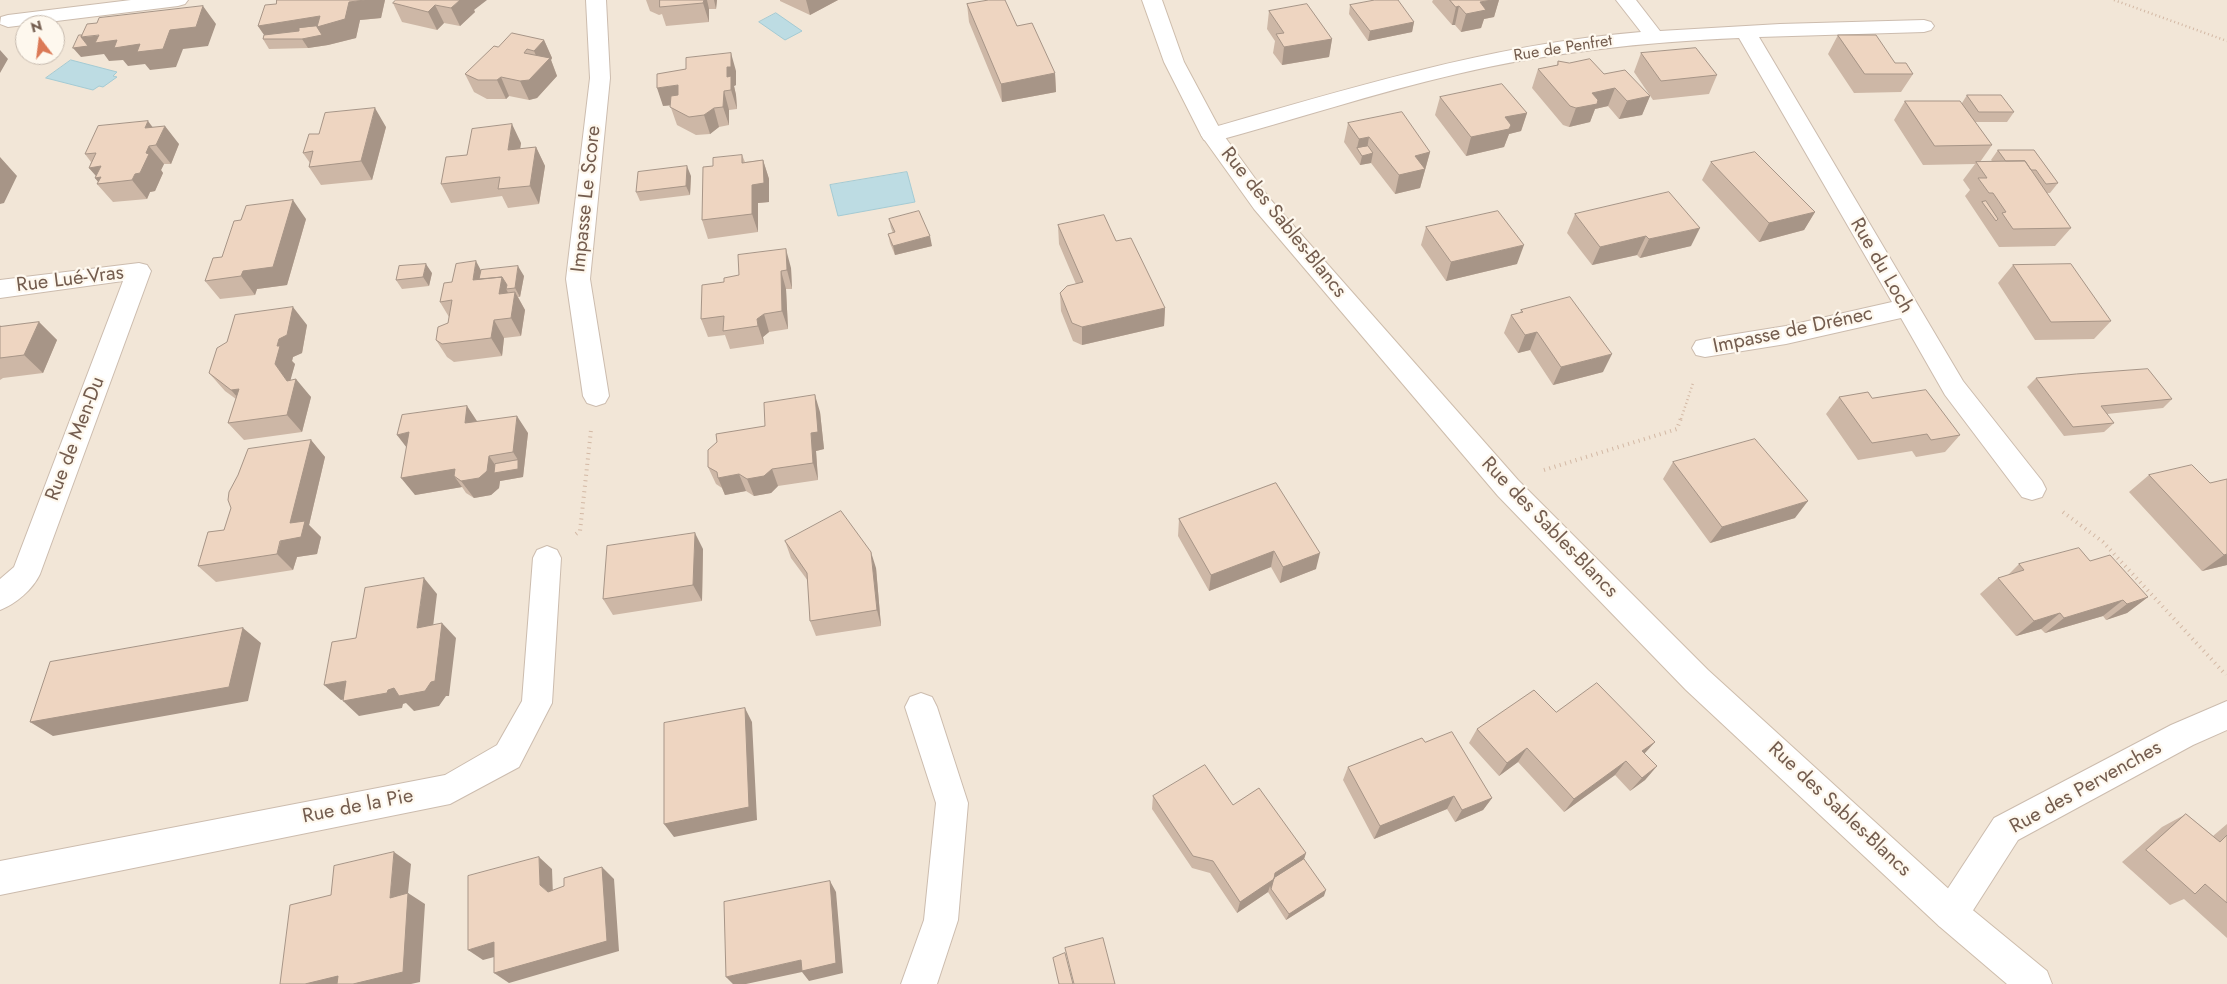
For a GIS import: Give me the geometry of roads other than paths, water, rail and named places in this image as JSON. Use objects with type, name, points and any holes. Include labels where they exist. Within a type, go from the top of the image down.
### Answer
[{"type":"street","points":[[8,21],[178,0]]},
{"type":"street","name":"Impasse Le Score","points":[[596,0],[600,78],[578,279],[596,394]]},
{"type":"street","name":"Rue des Sables-Blancs","points":[[1152,0],[1174,62],[1212,135],[1262,204],[1508,488],[1698,680],[1951,914],[2034,984]]},
{"type":"street","points":[[1626,0],[1654,36]]},
{"type":"street","name":"Rue de Penfret","points":[[1212,135],[1418,77],[1540,51],[1654,36],[1924,26]]},
{"type":"street","name":"Rue du Loch","points":[[1746,32],[1905,308],[1954,388],[2032,489]]},
{"type":"street","name":"Rue Lué-Vras","points":[[0,288],[139,271]]},
{"type":"street","name":"Rue de Men-Du","points":[[0,597],[26,574],[139,271]]},
{"type":"street","name":"Impasse de Drénec","points":[[1706,348],[1786,335],[1905,308]]},
{"type":"street","name":"Rue de la Pie","points":[[0,878],[450,789],[508,756],[537,703],[547,558]]},
{"type":"street","points":[[919,984],[941,920],[952,802],[920,707]]},
{"type":"street","name":"Rue des Pervenches","points":[[1951,914],[2006,829],[2182,735],[2227,714]]},
{"type":"water","points":[[776,13],[802,31],[785,40],[759,22]]},
{"type":"water","points":[[71,60],[117,72],[113,76],[117,77],[103,87],[99,86],[93,90],[46,78]]},
{"type":"water","points":[[907,172],[915,202],[838,216],[830,185]]}]
